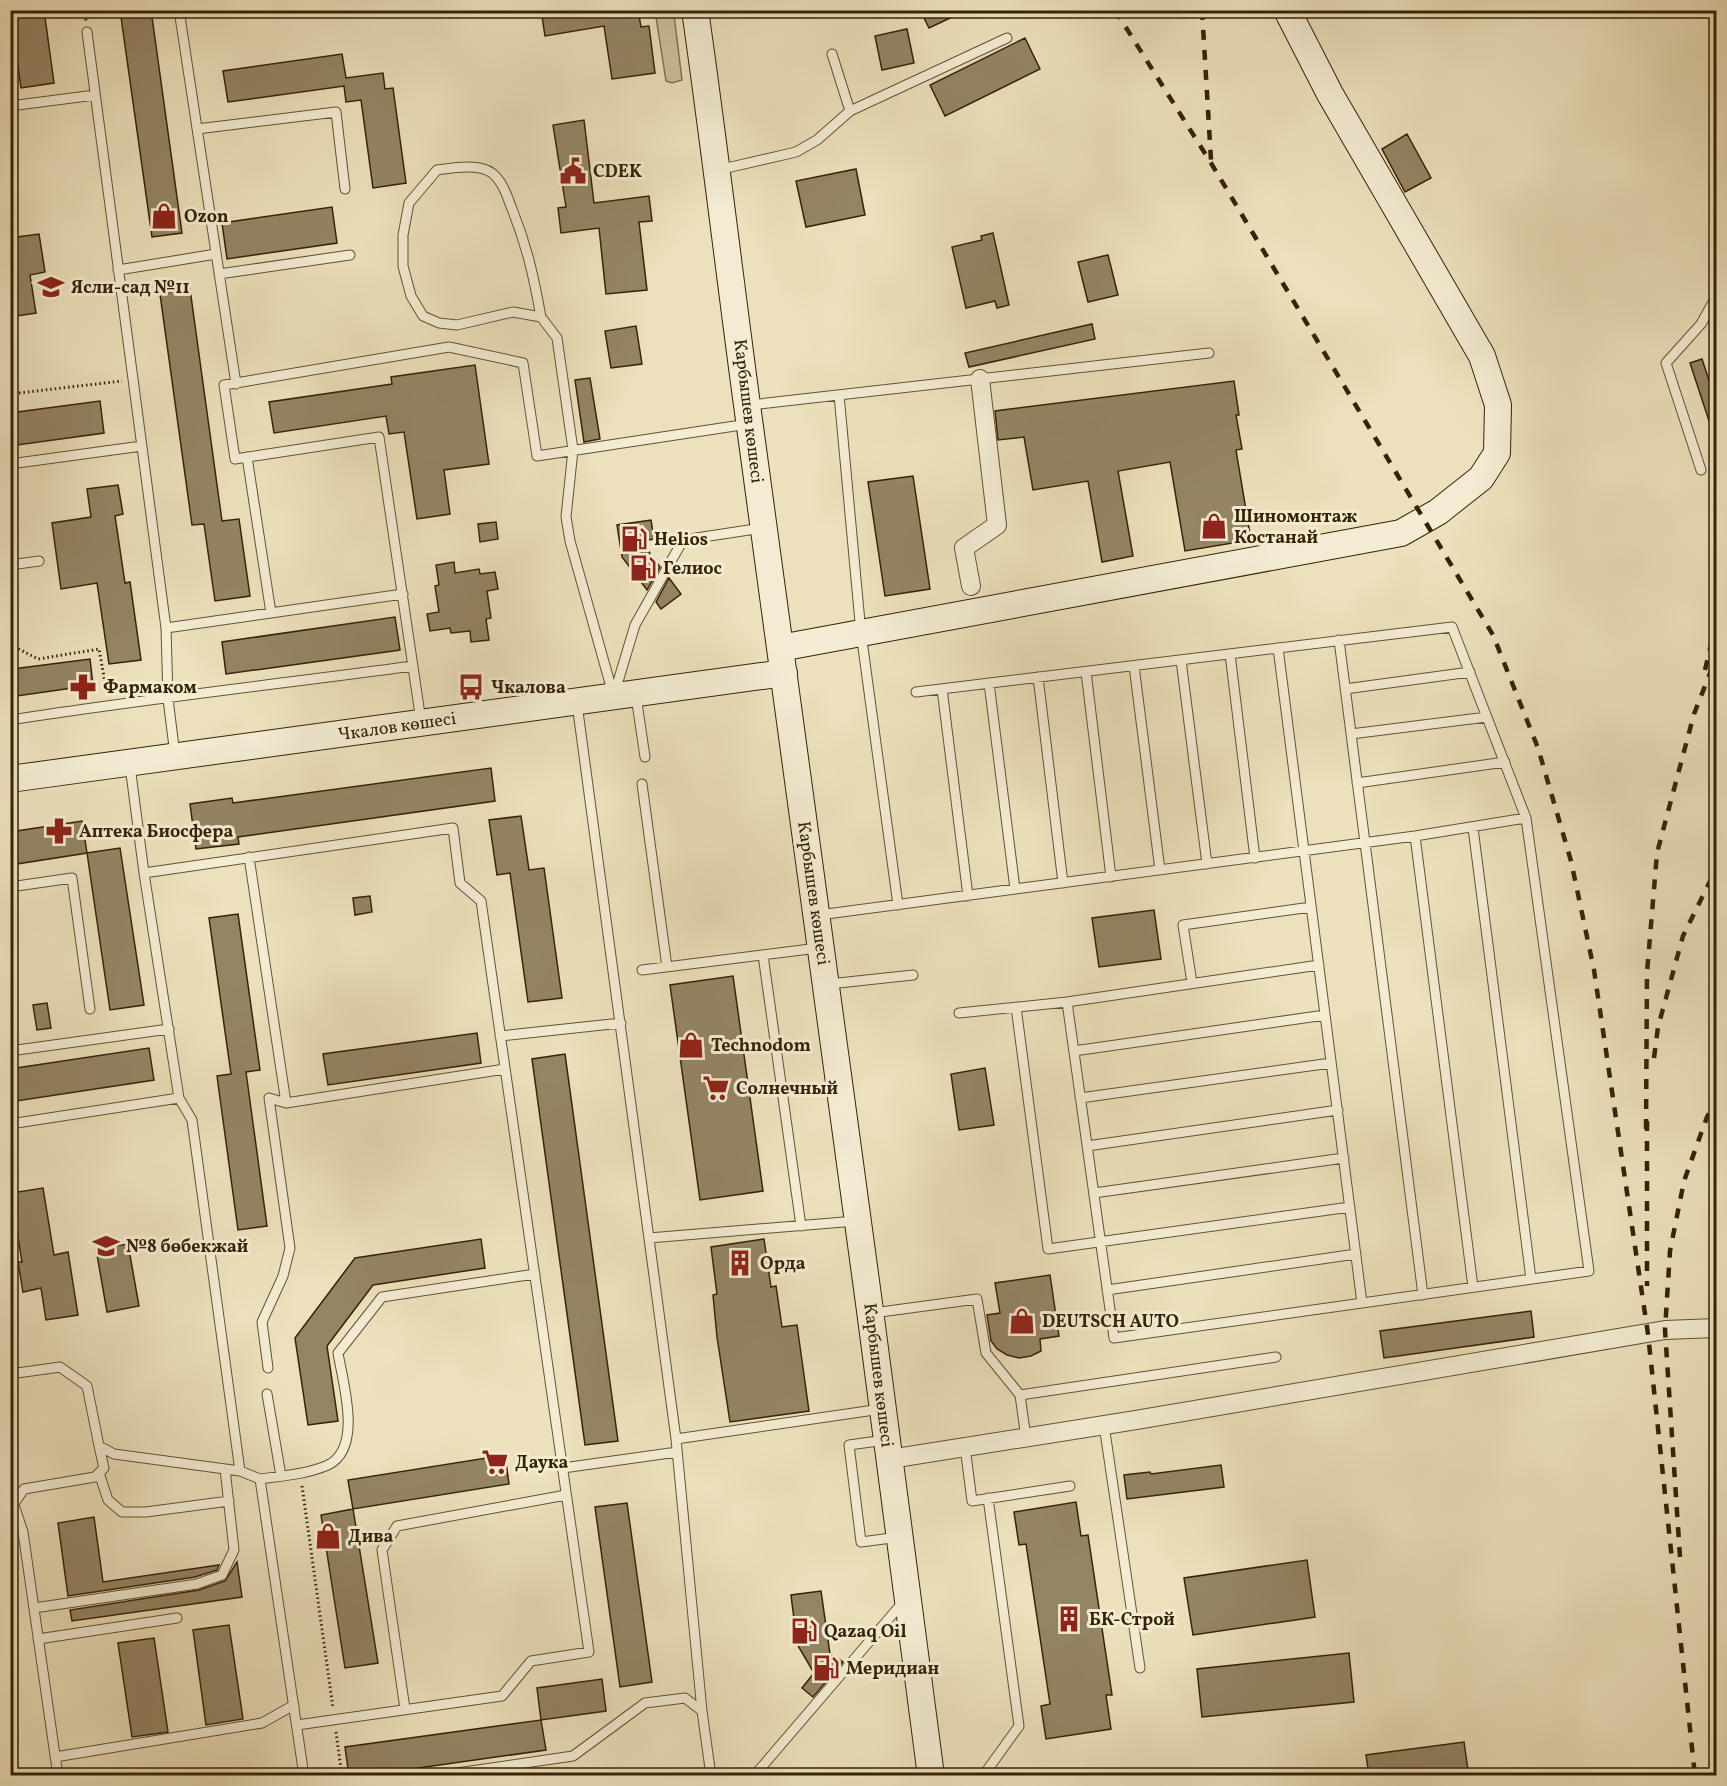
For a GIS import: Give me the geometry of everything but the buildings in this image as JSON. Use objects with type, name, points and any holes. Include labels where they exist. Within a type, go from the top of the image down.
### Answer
[{"type":"street","name":"Карбышев көшесі","points":[[695,10],[871,1313],[931,1776]]},
{"type":"street","points":[[780,648],[1401,533],[1438,512],[1481,478],[1497,453],[1498,405],[1482,356],[1330,94],[1287,10]]},
{"type":"street","points":[[971,586],[964,548],[997,525],[980,379]]},
{"type":"street","name":"Чкалов көшесі","points":[[10,779],[784,673]]},
{"type":"street","points":[[889,1449],[965,1447],[1665,1330],[1716,1328]]},
{"type":"lane","points":[[179,10],[236,384]]},
{"type":"lane","points":[[87,32],[166,628],[168,699],[175,757]]},
{"type":"lane","points":[[718,170],[796,152],[817,140],[850,111],[1007,38]]},
{"type":"lane","points":[[832,54],[850,111]]},
{"type":"lane","points":[[10,106],[95,95]]},
{"type":"lane","points":[[197,129],[336,112],[345,189]]},
{"type":"lane","points":[[541,317],[513,312],[457,325],[423,316],[411,296],[403,266],[403,235],[409,203],[437,170],[468,166],[490,172],[502,185],[519,227],[533,269],[541,317],[557,338],[573,450],[566,517],[570,540],[645,757]]},
{"type":"lane","points":[[118,270],[216,254]]},
{"type":"lane","points":[[219,274],[350,255]]},
{"type":"lane","points":[[1701,470],[1666,363],[1701,324],[1716,297]]},
{"type":"lane","points":[[422,723],[379,437],[235,459],[224,385],[449,347],[523,363],[537,456],[839,395],[1209,353]]},
{"type":"lane","points":[[839,395],[861,633],[898,905]]},
{"type":"lane","points":[[10,464],[142,446]]},
{"type":"lane","points":[[247,457],[271,613]]},
{"type":"lane","points":[[625,695],[635,625],[683,540],[764,528]]},
{"type":"lane","points":[[10,565],[39,561]]},
{"type":"lane","points":[[166,628],[403,594]]},
{"type":"lane","points":[[916,692],[1452,627],[1526,818],[1589,1271],[1114,1338],[1067,1002]]},
{"type":"lane","points":[[1339,640],[1423,1295]]},
{"type":"lane","points":[[1278,648],[1362,1303]]},
{"type":"lane","points":[[1230,654],[1255,858]]},
{"type":"lane","points":[[1181,660],[1207,864]]},
{"type":"lane","points":[[10,720],[109,704],[168,699],[413,666]]},
{"type":"lane","points":[[1134,666],[1160,870]]},
{"type":"lane","points":[[1086,672],[1111,877]]},
{"type":"lane","points":[[1345,689],[1470,672]]},
{"type":"lane","points":[[1038,677],[1064,883]]},
{"type":"lane","points":[[989,683],[1015,890]]},
{"type":"lane","points":[[942,689],[968,896]]},
{"type":"lane","points":[[576,702],[676,1439],[702,1711],[711,1776]]},
{"type":"lane","points":[[1351,734],[1487,717]]},
{"type":"lane","points":[[1357,783],[1505,762]]},
{"type":"lane","points":[[130,763],[144,873],[179,1098],[192,1120],[240,1471]]},
{"type":"lane","points":[[642,784],[668,967]]},
{"type":"lane","points":[[817,916],[1365,843],[1526,818]]},
{"type":"lane","points":[[144,873],[453,828],[460,883],[481,901],[589,1652],[531,1661],[502,1696],[297,1725]]},
{"type":"lane","points":[[1473,828],[1531,1279]]},
{"type":"lane","points":[[1415,836],[1473,1287]]},
{"type":"lane","points":[[249,857],[286,1103]]},
{"type":"lane","points":[[10,887],[72,878],[90,1009]]},
{"type":"lane","points":[[1192,984],[1184,925],[1311,907]]},
{"type":"lane","points":[[642,970],[821,948]]},
{"type":"lane","points":[[763,955],[801,1226]]},
{"type":"lane","points":[[959,1013],[1067,1002],[1319,965]]},
{"type":"lane","points":[[826,985],[913,975]]},
{"type":"lane","points":[[1016,1007],[1048,1249],[1350,1207]]},
{"type":"lane","points":[[1074,1051],[1325,1015]]},
{"type":"lane","points":[[500,1036],[621,1023]]},
{"type":"lane","points":[[10,1050],[169,1029]]},
{"type":"lane","points":[[1080,1098],[1331,1063]]},
{"type":"lane","points":[[268,1368],[262,1322],[283,1276],[290,1248],[269,1098],[286,1103],[505,1069]]},
{"type":"lane","points":[[10,1124],[179,1098]]},
{"type":"lane","points":[[1087,1146],[1338,1110]]},
{"type":"lane","points":[[1094,1193],[1344,1158]]},
{"type":"lane","points":[[649,1238],[858,1221]]},
{"type":"lane","points":[[1107,1290],[1356,1254]]},
{"type":"lane","points":[[99,1446],[114,1454],[225,1468],[260,1479],[329,1464],[341,1454],[349,1427],[338,1353],[382,1297],[535,1274]]},
{"type":"lane","points":[[871,1313],[977,1299],[986,1353],[1020,1395],[1026,1438]]},
{"type":"lane","points":[[1020,1395],[1276,1357]]},
{"type":"lane","points":[[10,1374],[60,1367],[87,1386],[104,1468],[95,1477],[24,1489],[12,1507]]},
{"type":"lane","points":[[267,1394],[281,1476]]},
{"type":"lane","points":[[676,1439],[883,1409]]},
{"type":"lane","points":[[1104,1425],[1140,1668]]},
{"type":"lane","points":[[889,1449],[849,1445],[861,1542],[900,1537]]},
{"type":"lane","points":[[965,1447],[972,1501],[1070,1486]]},
{"type":"lane","points":[[563,1468],[677,1452]]},
{"type":"lane","points":[[34,1608],[197,1584],[222,1575],[234,1550],[225,1468]]},
{"type":"lane","points":[[99,1473],[108,1500],[122,1512],[146,1512],[229,1501]]},
{"type":"lane","points":[[260,1479],[304,1776]]},
{"type":"lane","points":[[10,1494],[12,1507],[23,1532],[58,1776]]},
{"type":"lane","points":[[405,1709],[382,1550],[397,1526],[566,1495]]},
{"type":"lane","points":[[983,1776],[1019,1726],[988,1498]]},
{"type":"lane","points":[[754,1776],[908,1597]]},
{"type":"lane","points":[[38,1639],[177,1617]]},
{"type":"lane","points":[[436,1776],[573,1756],[645,1703],[686,1698],[702,1711]]},
{"type":"lane","points":[[55,1758],[262,1723],[294,1705]]},
{"type":"path","points":[[10,394],[133,379]]},
{"type":"path","points":[[10,648],[15,647],[38,659],[99,649],[109,704]]},
{"type":"path","points":[[300,1472],[342,1776]]},
{"type":"shaded area","points":[[674,15],[682,80],[672,83],[666,81],[656,17]]},
{"type":"railway","points":[[1115,10],[1211,163],[1493,635],[1538,748],[1571,861],[1594,970],[1648,1334],[1695,1776]]},
{"type":"railway","points":[[1202,10],[1211,160]]},
{"type":"railway","points":[[1705,670],[1716,623]]},
{"type":"railway","points":[[1646,1129],[1647,973],[1657,853],[1694,714],[1716,658]]},
{"type":"railway","points":[[1654,1058],[1658,1027],[1683,936],[1716,869]]},
{"type":"railway","points":[[1680,1557],[1665,1330],[1670,1251],[1684,1181],[1707,1117],[1716,1100]]},
{"type":"railway","points":[[1647,1121],[1647,1286]]},
{"type":"place","name":"CDEK","points":[[573,171]]},
{"type":"place","name":"Ozon","points":[[164,216]]},
{"type":"place","name":"Ясли-сад №11","points":[[51,287]]},
{"type":"place","name":"Шиномонтаж Костанай","points":[[1214,526]]},
{"type":"place","name":"Helios","points":[[634,539]]},
{"type":"place","name":"Гелиос","points":[[643,568]]},
{"type":"place","name":"Фармаком","points":[[83,687]]},
{"type":"place","name":"Чкалова","points":[[471,687]]},
{"type":"place","name":"Аптека Биосфера","points":[[59,831]]},
{"type":"place","name":"Technodom","points":[[691,1045]]},
{"type":"place","name":"Солнечный","points":[[716,1088]]},
{"type":"place","name":"№8 бөбекжай","points":[[106,1246]]},
{"type":"place","name":"Орда","points":[[740,1263]]},
{"type":"place","name":"DEUTSCH AUTO","points":[[1022,1321]]},
{"type":"place","name":"Даука","points":[[495,1462]]},
{"type":"place","name":"Дива","points":[[328,1536]]},
{"type":"place","name":"БК-Строй","points":[[1069,1619]]},
{"type":"place","name":"Qazaq Oil","points":[[804,1631]]},
{"type":"place","name":"Меридиан","points":[[826,1668]]}]
